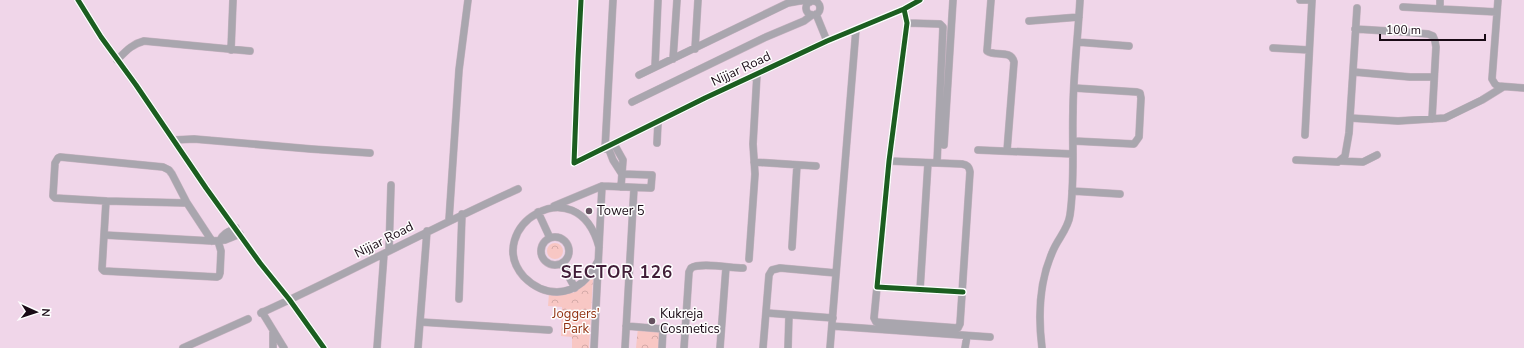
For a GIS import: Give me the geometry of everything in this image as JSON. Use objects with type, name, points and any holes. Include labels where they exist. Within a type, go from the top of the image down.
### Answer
[{"type":"street","points":[[78,0],[101,37],[206,188],[324,348]]},
{"type":"street","points":[[231,50],[233,0]]},
{"type":"street","points":[[449,220],[459,76],[468,0]]},
{"type":"street","name":"Nijjar Road","points":[[582,0],[574,163],[757,74],[828,41],[904,9],[920,0]]},
{"type":"street","points":[[613,0],[609,147],[622,156],[621,187]]},
{"type":"street","points":[[655,67],[658,0]]},
{"type":"street","points":[[673,59],[677,0]]},
{"type":"street","points":[[695,49],[698,0]]},
{"type":"street","points":[[944,145],[953,0]]},
{"type":"street","points":[[991,0],[987,51],[989,53],[1010,56],[1014,62],[1007,151]]},
{"type":"street","points":[[1042,348],[1039,325],[1040,298],[1051,253],[1067,226],[1070,217],[1074,141],[1074,88],[1080,0]]},
{"type":"street","points":[[1300,0],[1312,0],[1305,135]]},
{"type":"street","points":[[1440,0],[1440,9]]},
{"type":"street","points":[[1498,0],[1492,79],[1495,84],[1503,87],[1524,88]]},
{"type":"street","points":[[632,102],[766,37],[804,21],[819,11],[820,5],[817,2],[788,1],[695,49],[639,75]]},
{"type":"street","points":[[806,1],[807,10],[814,14],[828,41]]},
{"type":"street","points":[[1403,7],[1497,12]]},
{"type":"street","points":[[1341,161],[1345,156],[1350,118],[1357,8]]},
{"type":"street","points":[[889,161],[966,165],[969,167],[970,172],[963,292],[961,321],[958,328],[876,322],[874,318],[889,161],[907,23],[904,9]]},
{"type":"street","points":[[1029,21],[1079,17]]},
{"type":"street","points":[[907,23],[940,24],[943,27],[937,163]]},
{"type":"street","points":[[830,348],[856,29]]},
{"type":"street","points":[[1355,29],[1412,32],[1433,36],[1436,47],[1432,119]]},
{"type":"street","points":[[118,60],[130,47],[144,41],[250,52]]},
{"type":"street","points":[[1077,42],[1128,46]]},
{"type":"street","points":[[1273,48],[1309,50]]},
{"type":"street","points":[[1354,72],[1410,77],[1434,77]]},
{"type":"street","points":[[749,260],[754,181],[753,144],[757,74]]},
{"type":"street","points":[[1350,118],[1398,121],[1445,118],[1503,87]]},
{"type":"street","points":[[1074,88],[1137,92],[1140,93],[1141,98],[1139,136],[1134,144],[1074,141]]},
{"type":"street","points":[[657,143],[658,122]]},
{"type":"street","points":[[174,140],[194,139],[370,153]]},
{"type":"street","points":[[978,150],[1073,154]]},
{"type":"street","points":[[1296,160],[1363,162],[1377,155]]},
{"type":"street","points":[[106,201],[102,269],[104,271],[217,277],[220,273],[221,251],[217,241],[187,203],[169,170],[163,167],[60,157],[55,163],[53,196],[55,198],[187,203]]},
{"type":"street","points":[[754,162],[816,166]]},
{"type":"street","points":[[920,290],[928,163]]},
{"type":"street","points":[[792,247],[797,165]]},
{"type":"street","points":[[598,261],[585,281],[575,288],[563,292],[551,292],[540,289],[529,282],[521,273],[516,262],[514,250],[516,238],[520,227],[538,212],[602,186],[651,188],[652,175],[622,174]]},
{"type":"street","points":[[377,348],[391,185]]},
{"type":"street","points":[[594,348],[602,186]]},
{"type":"street","points":[[625,348],[634,188]]},
{"type":"street","name":"Nijjar Road","points":[[273,332],[261,312],[386,253],[449,220],[518,189]]},
{"type":"street","points":[[1072,192],[1120,194]]},
{"type":"street","points":[[550,208],[573,210],[583,216],[591,225],[596,235],[599,247]]},
{"type":"street","points":[[538,212],[550,238]]},
{"type":"street","points":[[459,299],[462,214]]},
{"type":"street","points":[[104,235],[217,241],[225,240],[238,231]]},
{"type":"street","points":[[418,348],[427,231]]},
{"type":"street","points":[[550,238],[562,238],[568,244],[570,253],[562,264],[552,265],[544,260],[542,255],[542,246],[550,238]]},
{"type":"street","points":[[562,264],[575,288]]},
{"type":"street","points":[[684,348],[690,270],[695,266],[743,268]]},
{"type":"street","points":[[720,348],[726,267]]},
{"type":"street","points":[[763,348],[769,274],[772,270],[785,268],[836,273]]},
{"type":"street","points":[[878,287],[963,292]]},
{"type":"street","points":[[767,313],[833,318]]},
{"type":"street","points":[[788,348],[790,315]]},
{"type":"street","points":[[183,348],[248,319]]},
{"type":"street","points":[[420,322],[549,330]]},
{"type":"street","points":[[626,326],[663,329],[662,348]]},
{"type":"street","points":[[832,326],[990,337]]},
{"type":"street","points":[[273,332],[273,348]]},
{"type":"street","points":[[273,332],[284,348]]},
{"type":"street","points":[[966,348],[967,336]]},
{"type":"green space","points":[[552,243],[558,243],[563,248],[561,257],[558,259],[552,259],[547,254],[547,248]]},
{"type":"green space","name":"Joggers' Park","points":[[593,278],[589,348],[572,348],[572,337],[561,336],[562,307],[548,306],[549,293],[573,293]]},
{"type":"green space","points":[[638,327],[663,329],[662,348],[636,348]]},
{"type":"cycle path","points":[[78,0],[101,37],[136,85],[206,188],[324,348]]},
{"type":"cycle path","points":[[581,0],[574,163],[705,98],[827,41],[904,9],[920,0]]},
{"type":"cycle path","points":[[904,9],[907,23],[889,161],[877,287],[963,292]]},
{"type":"place","name":"Tower 5","points":[[589,211]]},
{"type":"place","name":"Kukreja Cosmetics","points":[[652,321]]},
{"type":"district","name":"SECTOR 126","points":[[617,272]]}]
